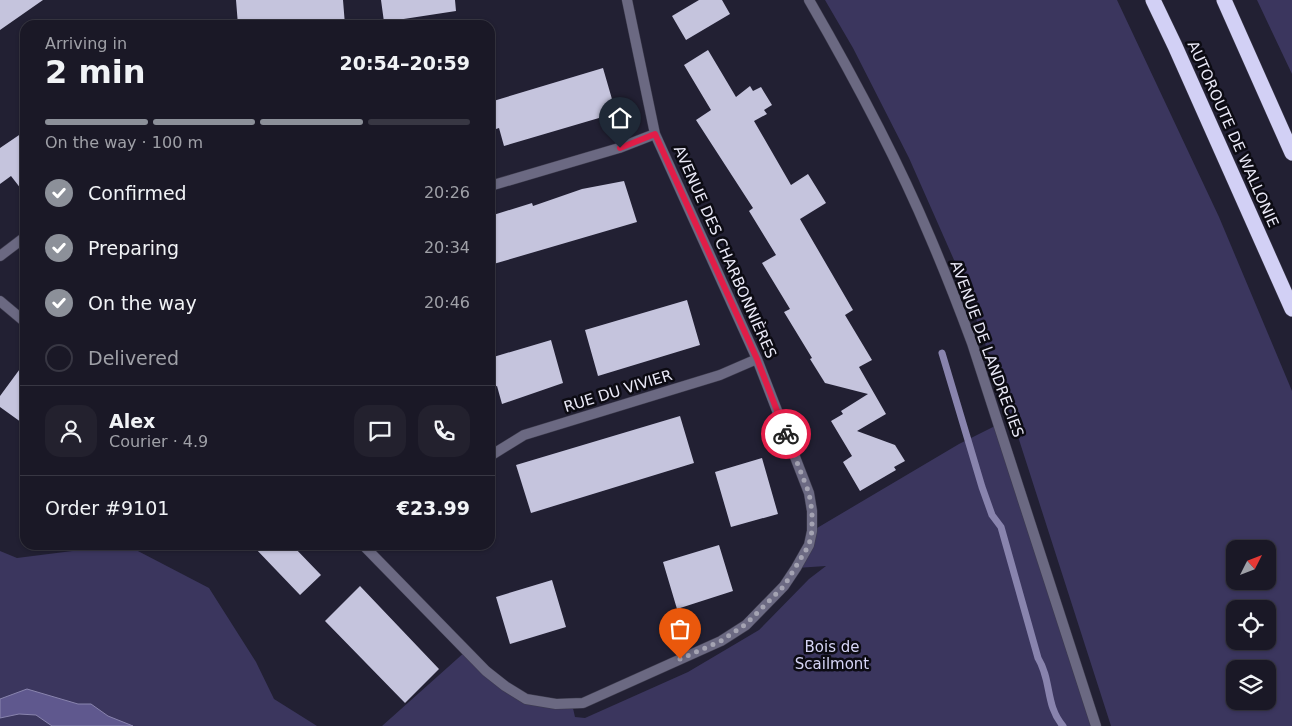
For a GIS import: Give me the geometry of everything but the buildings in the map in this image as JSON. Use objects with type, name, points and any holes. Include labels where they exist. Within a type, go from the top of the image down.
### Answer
[{"type":"highway","name":"AUTOROUTE DE WALLONIE","points":[[1153,0],[1292,309]]},
{"type":"highway","points":[[1224,0],[1292,153]]},
{"type":"street","name":"AVENUE DES CHARBONNIÈRES","points":[[368,550],[486,671],[526,699],[556,704],[583,703],[721,641],[746,624],[784,586],[809,545],[812,531],[812,511],[809,493],[757,359],[655,134],[627,0]]},
{"type":"street","name":"AVENUE DE LANDRECIES","points":[[809,0],[889,149],[930,236],[952,291],[972,344],[1096,726]]},
{"type":"street","points":[[495,185],[620,148],[655,134]]},
{"type":"street","points":[[0,256],[20,242]]},
{"type":"street","points":[[0,301],[20,318]]},
{"type":"street","name":"RUE DU VIVIER","points":[[495,453],[524,434],[720,375],[757,359]]},
{"type":"green space","points":[[825,0],[1117,0],[1219,217],[1292,391],[1292,726],[1111,726],[1013,421],[958,269],[909,158],[853,48]]},
{"type":"green space","points":[[1257,0],[1292,0],[1292,74]]},
{"type":"green space","name":"Bois de Scailmont","points":[[999,424],[1096,726],[382,726],[466,651],[526,699],[572,704],[575,717],[585,718],[688,672],[759,630],[809,579],[826,566],[796,568],[812,531],[959,444]]},
{"type":"green space","points":[[80,550],[136,550],[209,588],[256,662],[274,699],[317,726],[0,726],[0,551],[17,558]]},
{"type":"shaded area","points":[[27,689],[78,704],[91,704],[108,716],[133,726],[52,726],[36,715],[19,714],[0,718],[0,699]]},
{"type":"waterway","points":[[942,353],[982,487],[992,515],[1001,527],[1038,658],[1045,675],[1053,710],[1063,726]]},
{"type":"way so far","points":[[680,659],[721,641],[746,624],[784,586],[809,545],[812,531],[812,511],[809,493],[786,434]]},
{"type":"route","points":[[620,148],[655,134],[757,359],[786,434]]}]
